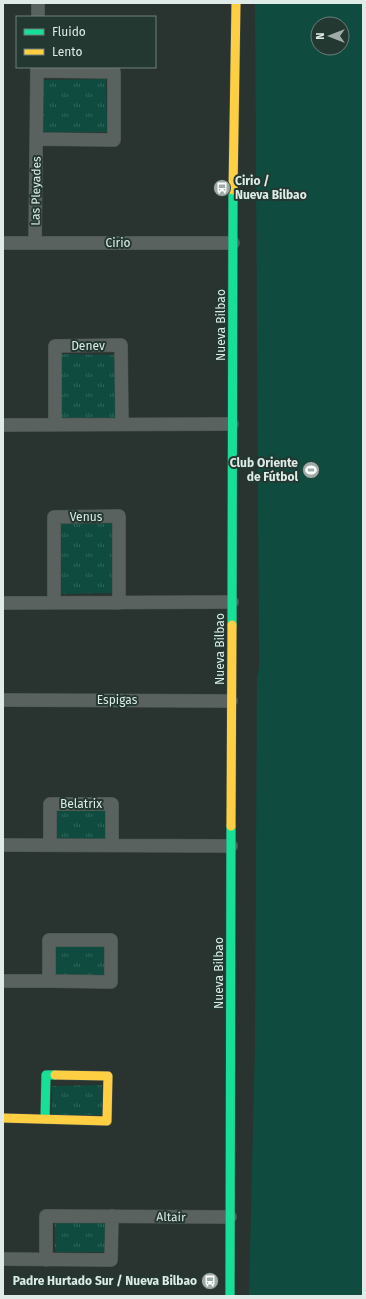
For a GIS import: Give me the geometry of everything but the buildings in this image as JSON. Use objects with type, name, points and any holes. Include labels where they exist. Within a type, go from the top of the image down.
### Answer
[{"type":"street","points":[[38,3],[38,16]]},
{"type":"street","name":"Nueva Bilbao","points":[[230,1296],[232,424],[236,3]]},
{"type":"street","name":"Las Pleyades","points":[[35,243],[36,139],[37,69],[114,72],[114,140],[36,139]]},
{"type":"street","name":"Cirio","points":[[3,243],[233,243]]},
{"type":"street","name":"Denev","points":[[56,424],[55,346],[121,345],[122,424]]},
{"type":"street","points":[[3,425],[232,424]]},
{"type":"street","name":"Venus","points":[[54,603],[54,517],[119,516],[119,602]]},
{"type":"street","points":[[3,603],[232,602]]},
{"type":"street","name":"Espigas","points":[[3,700],[232,701]]},
{"type":"street","name":"Belatrix","points":[[50,845],[50,804],[112,804],[112,845]]},
{"type":"street","points":[[3,845],[231,846]]},
{"type":"street","points":[[3,981],[48,982],[111,982],[111,940],[48,940],[48,982]]},
{"type":"street","points":[[3,1118],[107,1121],[108,1076],[46,1075],[46,1119]]},
{"type":"street","name":"Altair","points":[[46,1260],[46,1216],[230,1217]]},
{"type":"street","points":[[3,1259],[112,1260],[112,1216]]},
{"type":"green space","points":[[255,3],[363,3],[363,1296],[249,1296],[255,1045],[257,678],[259,667]]},
{"type":"green space","points":[[106,79],[107,132],[42,132],[42,80]]},
{"type":"green space","points":[[59,354],[118,355],[117,422],[58,421]]},
{"type":"green space","points":[[114,523],[116,593],[61,594],[60,524]]},
{"type":"green space","points":[[106,810],[106,839],[56,840],[56,811]]},
{"type":"green space","points":[[55,947],[105,947],[105,976],[55,976]]},
{"type":"green space","points":[[102,1085],[103,1115],[52,1115],[52,1086]]},
{"type":"green space","points":[[55,1223],[105,1223],[105,1252],[55,1252]]},
{"type":"traffic: fast","points":[[232,625],[233,190]]},
{"type":"traffic: fast","points":[[230,1296],[231,826]]},
{"type":"traffic: fast","points":[[45,1119],[46,1075],[55,1075]]},
{"type":"traffic: slow","points":[[233,190],[236,3]]},
{"type":"traffic: slow","points":[[231,826],[232,625]]},
{"type":"traffic: slow","points":[[3,1118],[107,1121],[108,1076],[55,1075]]},
{"type":"place","name":"Cirio / Nueva Bilbao","points":[[222,188]]},
{"type":"place","name":"Club Oriente de Fútbol","points":[[311,470]]},
{"type":"place","name":"Padre Hurtado Sur / Nueva Bilbao","points":[[210,1281]]}]
